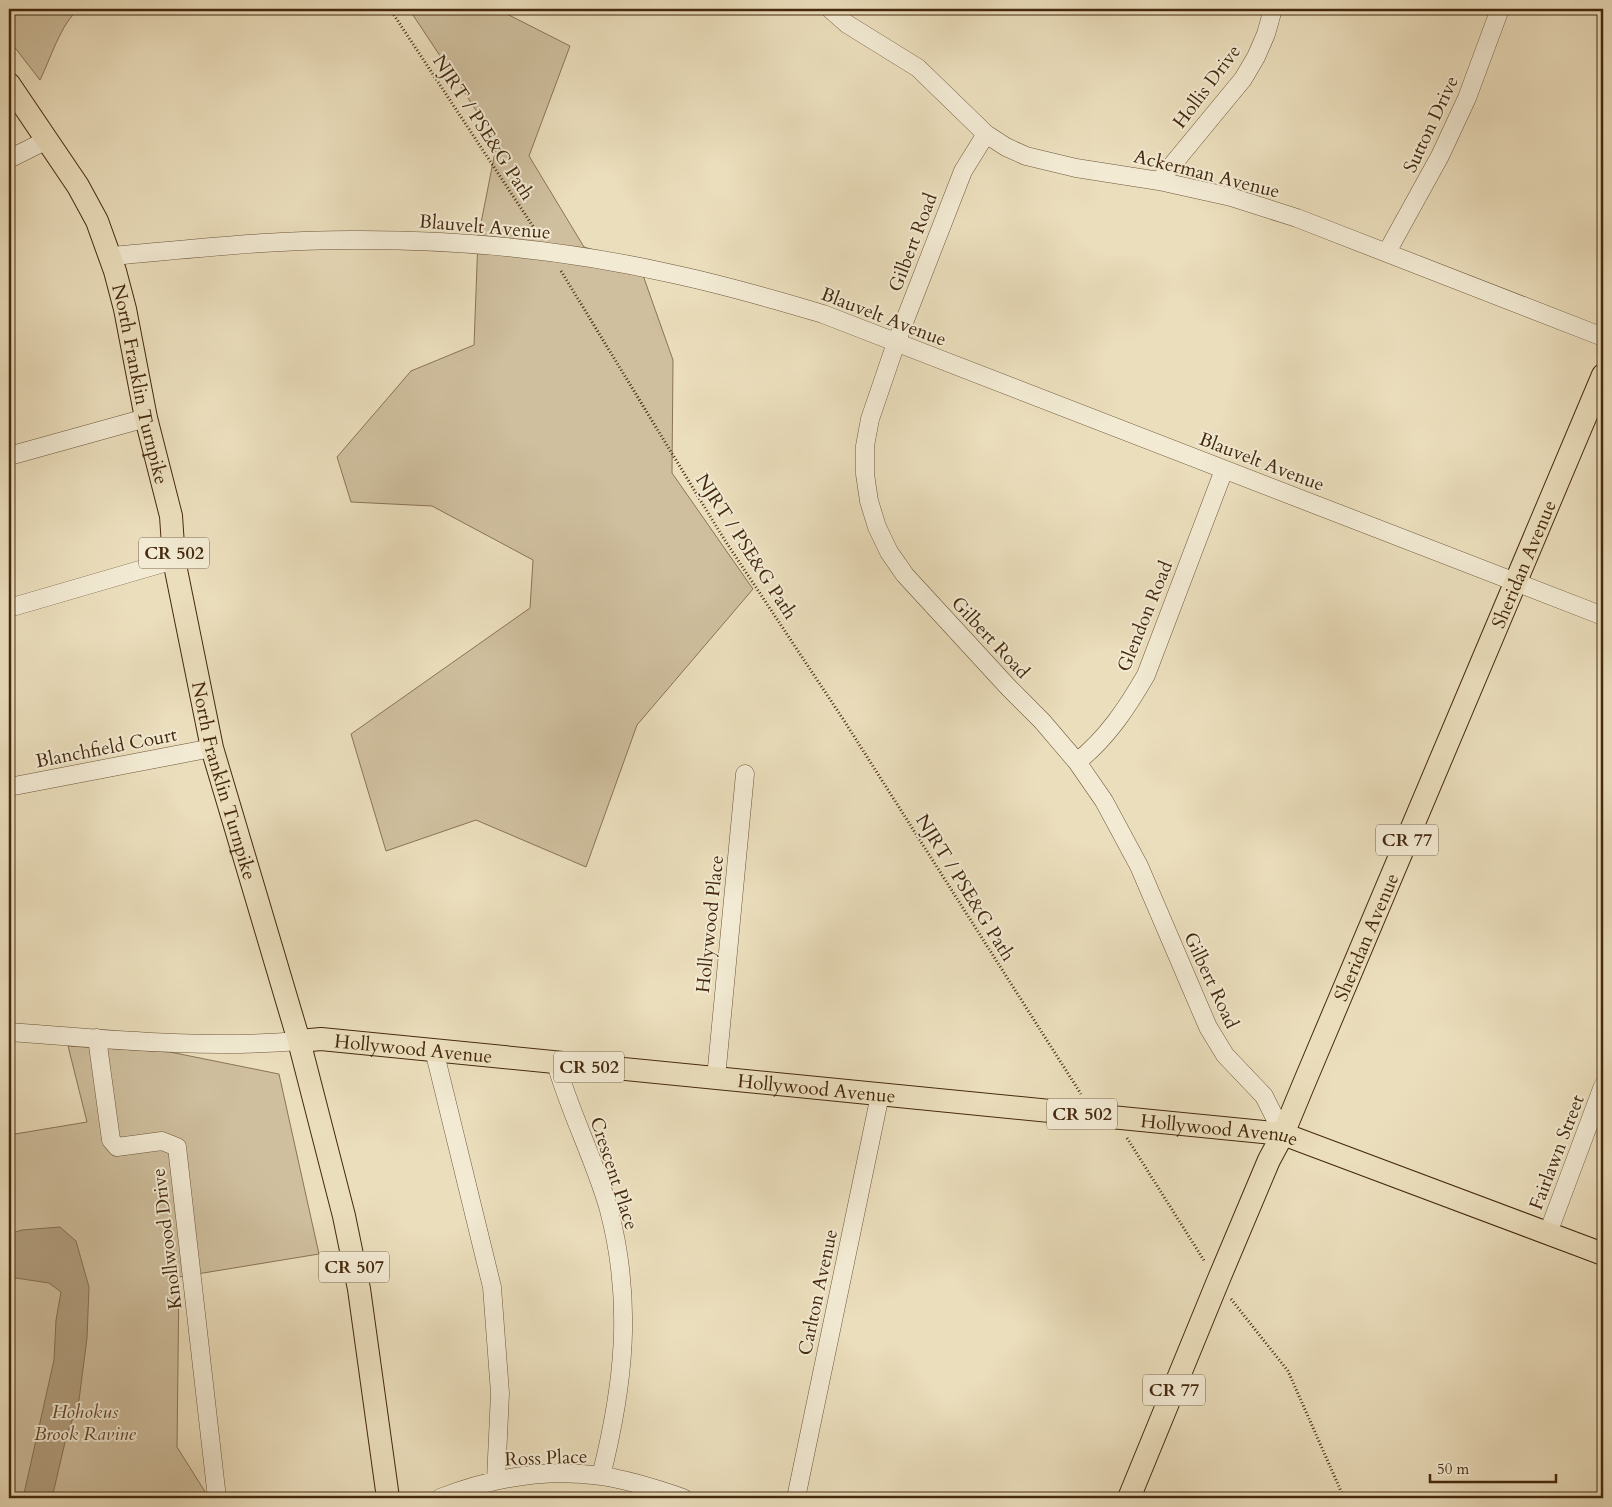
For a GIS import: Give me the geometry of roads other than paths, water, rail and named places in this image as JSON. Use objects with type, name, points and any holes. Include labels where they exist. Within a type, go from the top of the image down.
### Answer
[{"type":"main road","name":"North Franklin Turnpike","points":[[9,84],[78,186],[97,222],[116,271],[146,418],[170,516],[174,560],[212,748],[299,1041],[344,1216],[359,1289],[388,1498]]},
{"type":"main road","name":"Sheridan Avenue","points":[[1129,1498],[1269,1160],[1283,1134],[1603,375]]},
{"type":"main road","name":"Hollywood Avenue","points":[[299,1041],[322,1039],[556,1064],[1283,1134],[1603,1254]]},
{"type":"street","name":"Ackerman Avenue","points":[[830,9],[847,24],[918,68],[986,134],[1006,147],[1026,156],[1076,168],[1159,181],[1231,198],[1288,215],[1603,337]]},
{"type":"street","name":"Hollis Drive","points":[[1159,181],[1243,79],[1256,57],[1266,34],[1273,9]]},
{"type":"street","name":"Sutton Drive","points":[[1387,252],[1440,156],[1466,98],[1500,9]]},
{"type":"street","name":"Gilbert Road","points":[[986,134],[963,171],[896,343],[870,419],[866,446],[866,483],[869,501],[877,527],[889,552],[905,575],[1042,721],[1077,762],[1104,801],[1131,850],[1208,1027],[1225,1055],[1264,1096],[1283,1134]]},
{"type":"street","points":[[9,160],[47,140]]},
{"type":"street","name":"Blauvelt Avenue","points":[[110,256],[284,242],[362,240],[440,242],[518,248],[595,259],[672,274],[748,292],[823,314],[1603,616]]},
{"type":"street","points":[[9,456],[146,418]]},
{"type":"street","name":"Glendon Road","points":[[1077,762],[1112,728],[1146,675],[1224,470]]},
{"type":"street","points":[[9,608],[174,560]]},
{"type":"street","name":"Blanchfield Court","points":[[9,787],[212,748]]},
{"type":"street","name":"Hollywood Place","points":[[716,1078],[745,774]]},
{"type":"street","name":"Hollywood Avenue","points":[[9,1032],[184,1043],[273,1043],[299,1041]]},
{"type":"street","name":"Knollwood Drive","points":[[97,1038],[111,1140],[117,1147],[162,1141],[177,1147],[218,1498]]},
{"type":"street","points":[[434,1050],[492,1286],[500,1393],[496,1480]]},
{"type":"street","name":"Crescent Place","points":[[556,1064],[563,1090],[595,1168],[608,1209],[617,1248],[623,1292],[624,1337],[621,1374],[611,1436],[601,1476]]},
{"type":"street","name":"Fairlawn Street","points":[[1548,1233],[1603,1086]]},
{"type":"street","name":"Carlton Avenue","points":[[796,1498],[880,1095]]},
{"type":"street","name":"Ross Place","points":[[440,1498],[496,1480],[563,1474],[601,1476],[649,1487],[683,1498]]},
{"type":"park label","name":"Hohokus Brook Ravine","points":[[85,1422]]}]
